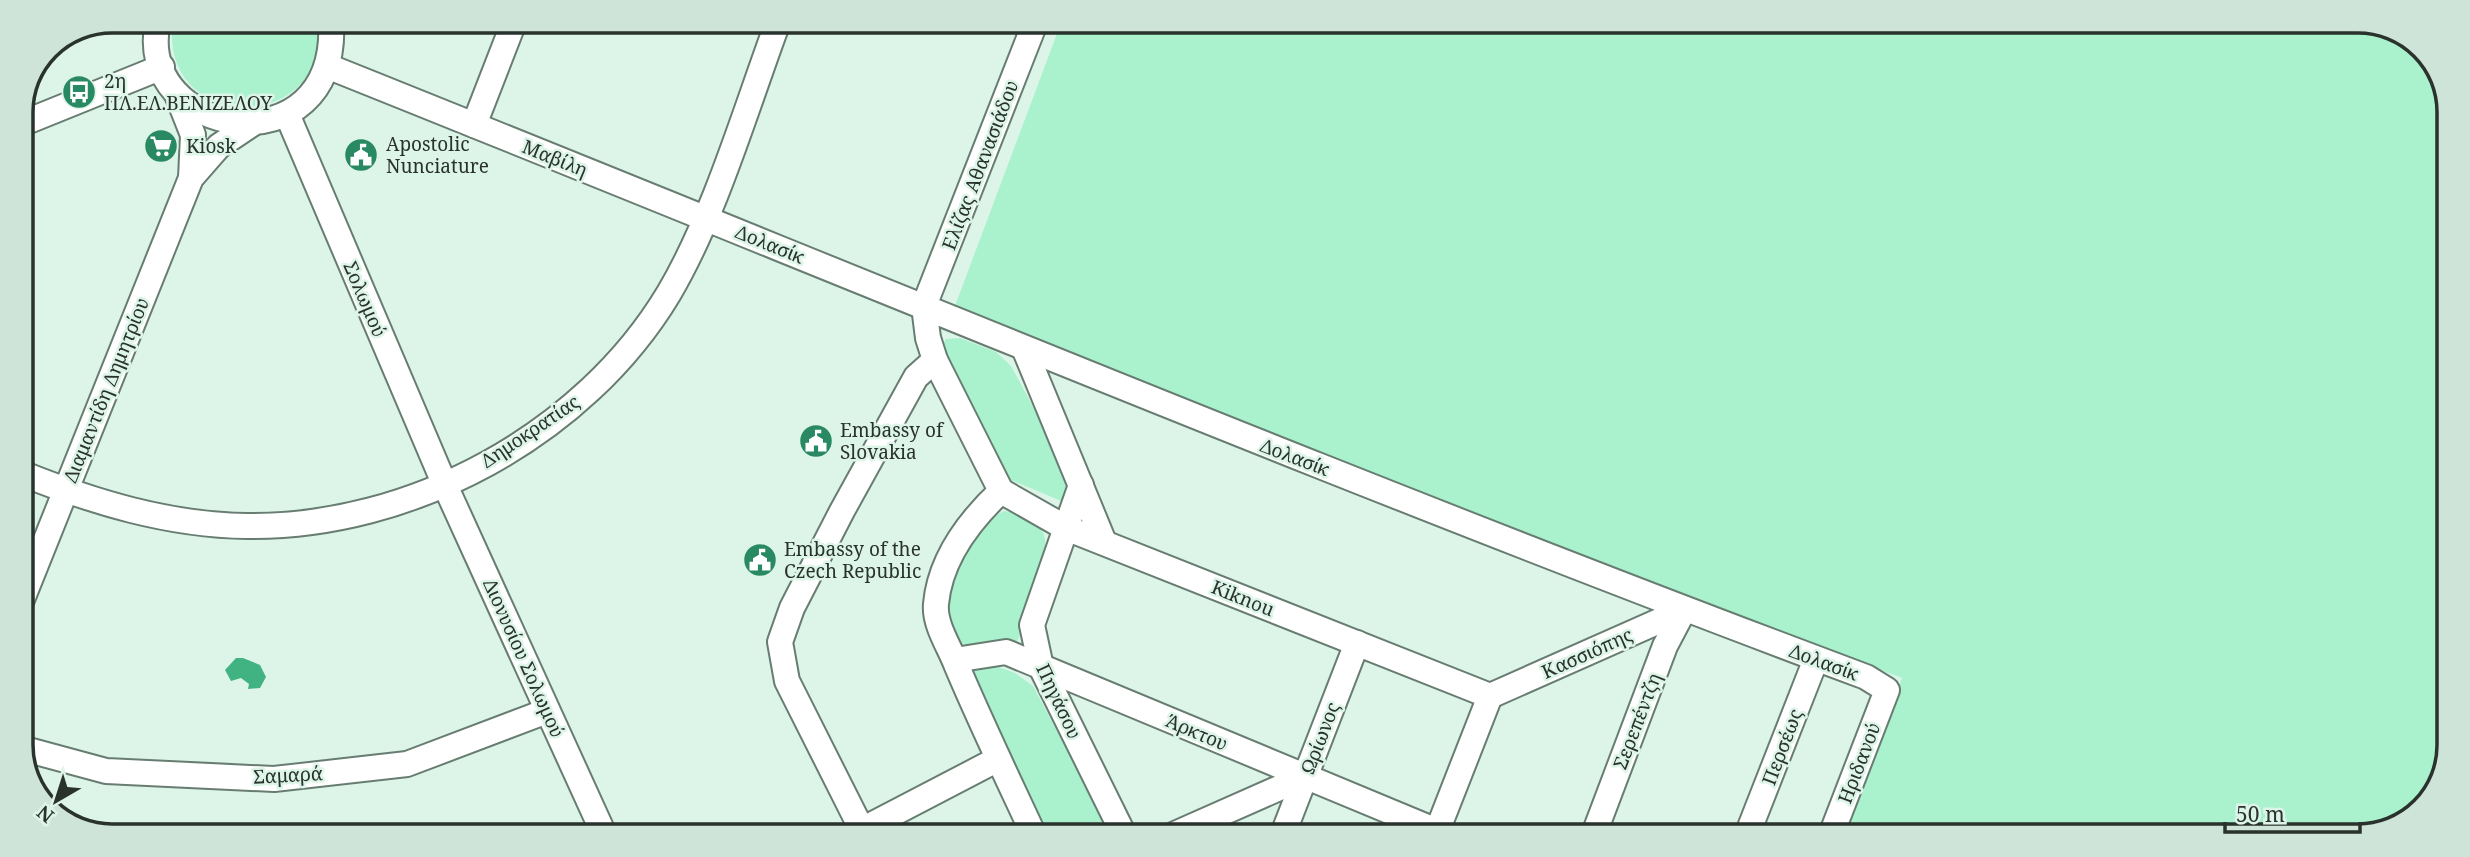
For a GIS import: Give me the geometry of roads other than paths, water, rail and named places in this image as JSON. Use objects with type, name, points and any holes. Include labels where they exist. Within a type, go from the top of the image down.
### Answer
[{"type":"street","name":"Διαμαντίδη Δημητρίου","points":[[33,572],[191,178],[193,135],[186,110],[168,77],[157,48],[158,33]]},
{"type":"street","points":[[33,120],[168,77],[200,112],[216,120],[252,124],[287,114],[305,100],[318,84],[327,66],[332,33]]},
{"type":"street","points":[[474,125],[510,33]]},
{"type":"street","name":"Δημοκρατίας","points":[[33,478],[124,509],[174,519],[247,526],[339,519],[377,509],[444,483],[534,434],[593,388],[623,356],[669,293],[705,218],[774,33]]},
{"type":"street","name":"Ελίζας Αθανασιάδου","points":[[924,306],[1031,33]]},
{"type":"street","name":"Μαβίλη","points":[[327,66],[705,218]]},
{"type":"street","name":"Σολωμού","points":[[287,114],[444,483]]},
{"type":"street","name":"Διαμαντίδη Δημητρίου","points":[[191,178],[219,146],[252,124]]},
{"type":"street","name":"Δολασίκ","points":[[705,218],[1024,348],[1684,610],[1866,677],[1887,690]]},
{"type":"street","points":[[924,306],[928,338],[935,360],[1001,491],[980,511],[947,561],[940,578],[936,607],[939,625],[1029,824]]},
{"type":"street","points":[[1024,348],[1104,542]]},
{"type":"street","points":[[869,824],[787,681],[780,642],[792,608],[842,511],[916,377],[935,360]]},
{"type":"street","name":"Διονυσίου Σολωμού","points":[[444,483],[599,824]]},
{"type":"street","name":"Πηγάσου","points":[[1081,485],[1032,625],[1041,667],[1119,824]]},
{"type":"street","name":"Kiknou","points":[[1001,491],[1066,528],[1490,696]]},
{"type":"street","name":"Κασσιόπης","points":[[1490,696],[1684,610]]},
{"type":"street","name":"Σερεπέντζη","points":[[1598,824],[1665,646],[1684,610]]},
{"type":"street","name":"Ωρίωνος","points":[[1287,824],[1357,643]]},
{"type":"street","name":"Άρκτου","points":[[955,660],[1006,652],[1415,824]]},
{"type":"street","name":"Περσέως","points":[[1751,824],[1816,659]]},
{"type":"street","name":"Ηριδανού","points":[[1834,824],[1887,690]]},
{"type":"street","points":[[1440,824],[1490,696]]},
{"type":"street","name":"Σαμαρά","points":[[33,751],[106,771],[274,779],[407,764],[547,711]]},
{"type":"street","points":[[878,824],[998,759]]},
{"type":"street","points":[[1198,824],[1304,777]]},
{"type":"place","name":"2η ΠΛ.ΕΛ.ΒΕΝΙΖΕΛΟΥ","points":[[79,92]]},
{"type":"place","name":"Kiosk","points":[[161,146]]},
{"type":"place","name":"Apostolic Nunciature","points":[[361,155]]},
{"type":"place","name":"Embassy of Slovakia","points":[[816,441]]},
{"type":"place","name":"Embassy of the Czech Republic","points":[[760,560]]}]
